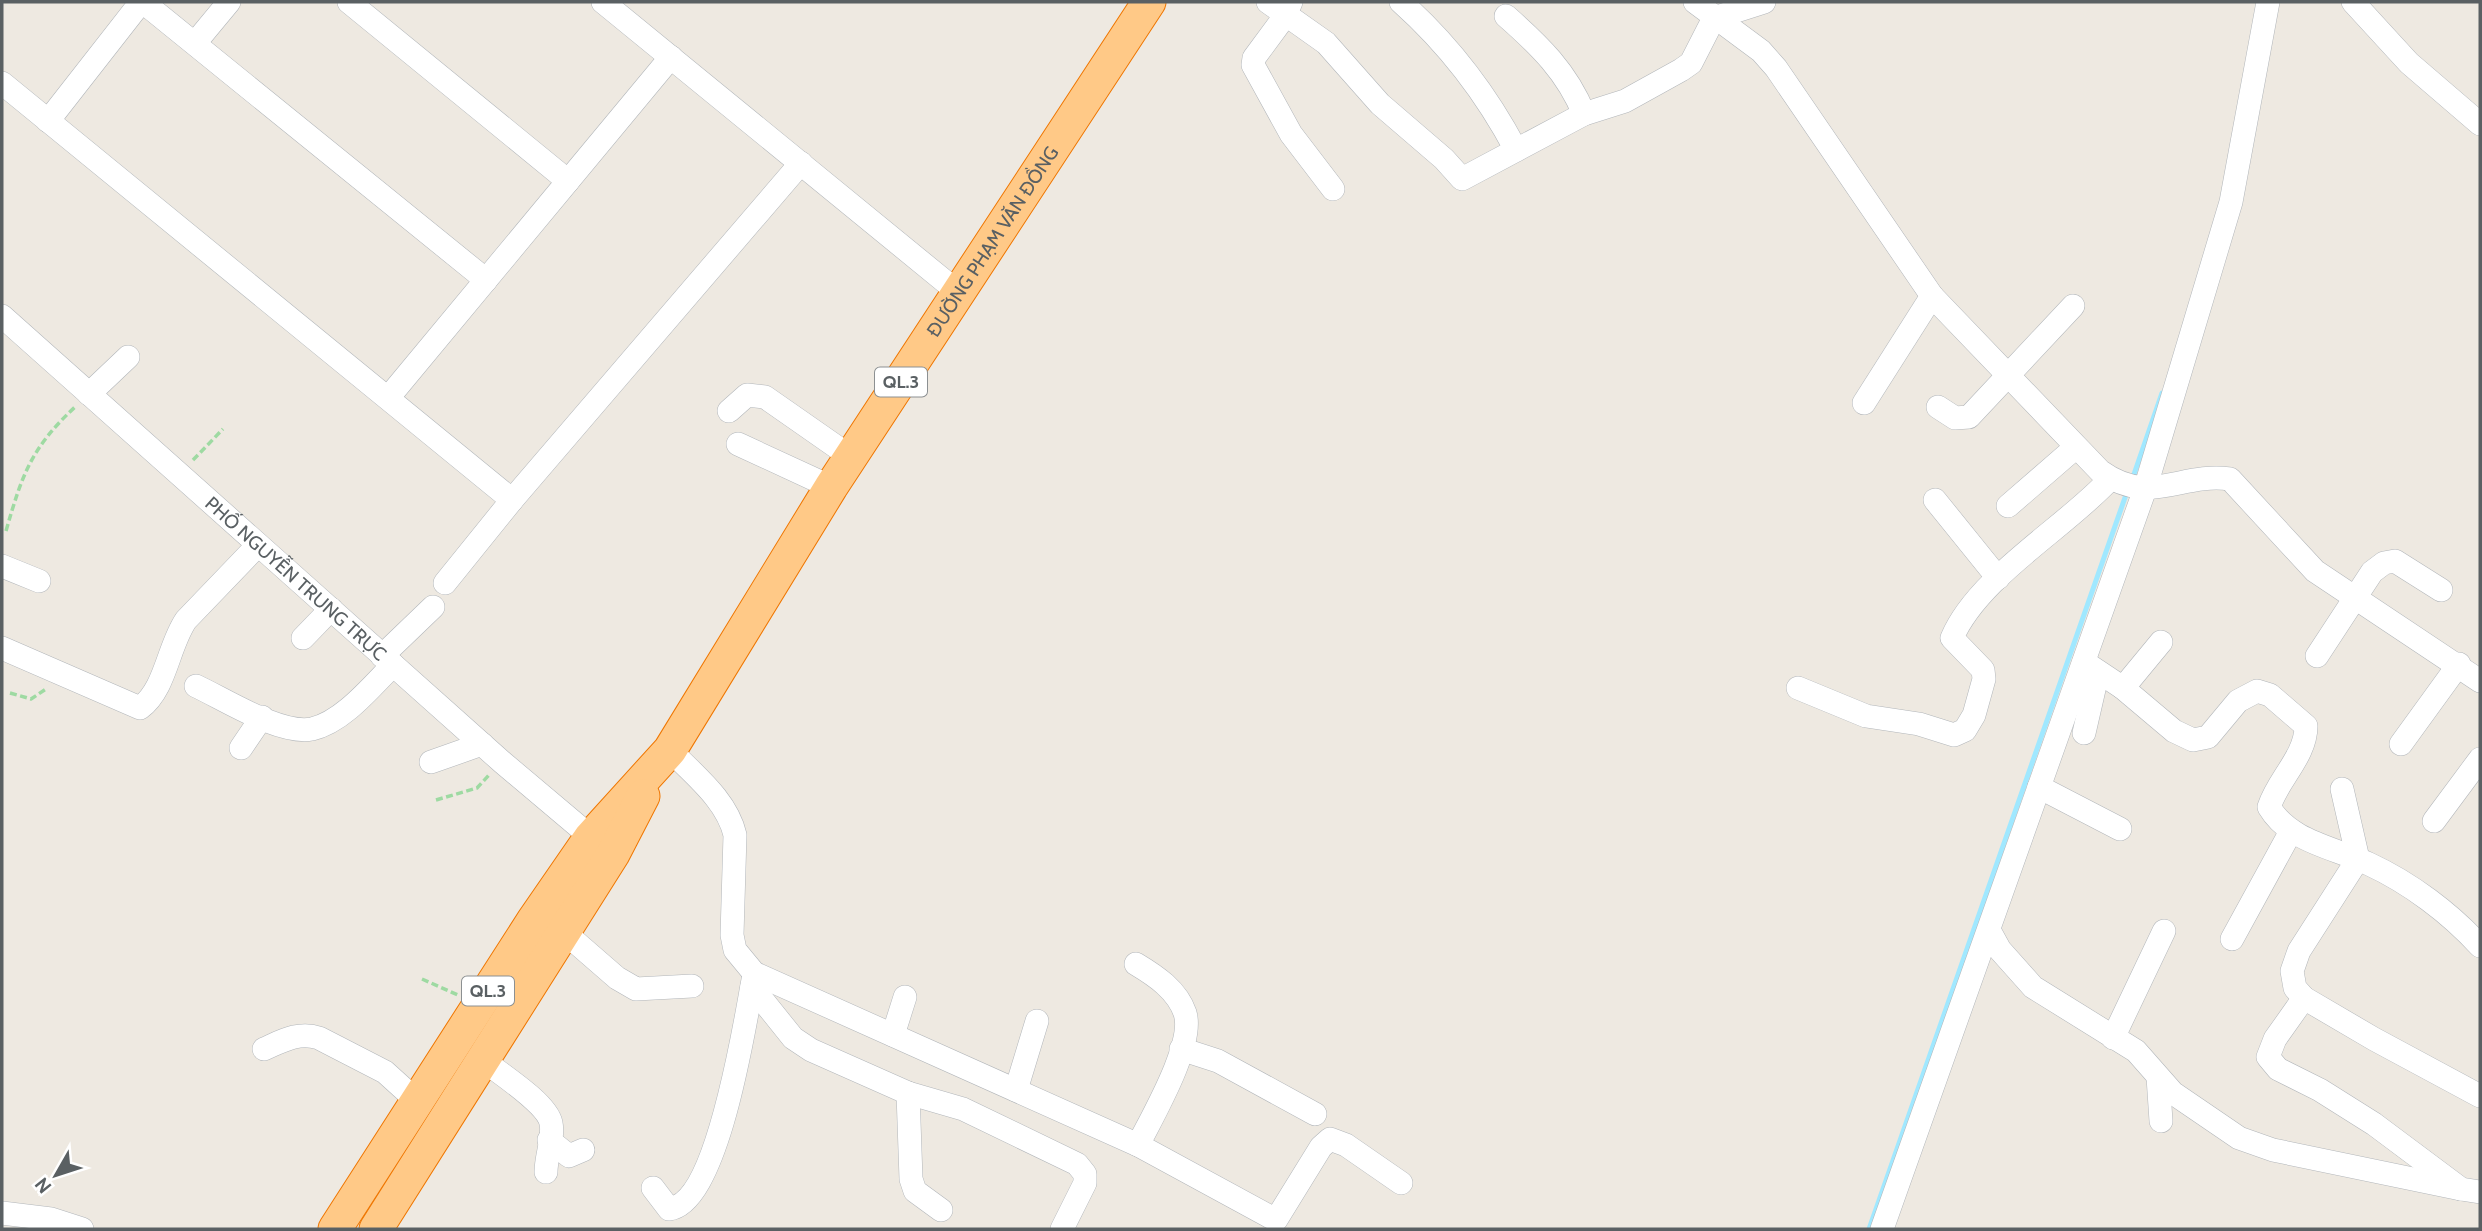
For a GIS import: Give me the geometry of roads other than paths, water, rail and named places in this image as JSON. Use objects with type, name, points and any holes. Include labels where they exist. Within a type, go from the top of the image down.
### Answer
[{"type":"highway","name":"ĐƯỜNG PHẠM VĂN ĐỒNG","points":[[376,1229],[623,837],[664,757],[831,487],[1149,2]]},
{"type":"highway","name":"ĐƯỜNG PHẠM VĂN ĐỒNG","points":[[335,1229],[478,1005],[591,837],[664,757]]},
{"type":"street","points":[[48,121],[142,2],[486,280]]},
{"type":"street","points":[[195,44],[229,2]]},
{"type":"street","points":[[349,2],[568,181]]},
{"type":"street","points":[[603,2],[960,293]]},
{"type":"street","points":[[1401,2],[1472,79],[1498,115],[1516,150]]},
{"type":"street","points":[[1695,2],[1761,51],[1776,68],[1933,296],[2076,447],[2128,484]]},
{"type":"street","points":[[1333,189],[1291,134],[1253,65],[1254,58],[1282,6],[1326,43],[1380,104],[1444,159],[1458,178],[1470,177],[1584,114],[1625,100],[1681,70],[1691,63],[1714,18],[1764,2]]},
{"type":"street","points":[[2084,733],[2091,667],[2128,484],[2231,202],[2268,2]]},
{"type":"street","points":[[2353,2],[2409,63],[2480,124]]},
{"type":"street","points":[[1506,16],[1542,47],[1573,86],[1584,114]]},
{"type":"street","points":[[388,398],[671,57]]},
{"type":"street","points":[[2,83],[512,500]]},
{"type":"street","points":[[445,583],[512,500],[801,163]]},
{"type":"street","points":[[1864,403],[1933,296]]},
{"type":"street","points":[[1938,407],[1955,418],[1969,417],[2073,306]]},
{"type":"street","name":"PHỐ NGUYỄN TRUNG TRỰC","points":[[4,325],[89,394],[502,762],[591,837]]},
{"type":"street","points":[[89,394],[128,357]]},
{"type":"street","points":[[729,411],[747,395],[765,397],[851,457]]},
{"type":"street","points":[[738,444],[831,487]]},
{"type":"street","points":[[2008,506],[2076,447]]},
{"type":"street","points":[[1798,688],[1866,716],[1919,724],[1954,735],[1965,730],[1974,715],[1984,679],[1983,670],[1952,638],[1958,625],[1998,578],[2079,511],[2128,484],[2216,477],[2230,479],[2302,559],[2356,598],[2459,664],[2480,681]]},
{"type":"street","points":[[1935,500],[1998,578]]},
{"type":"street","points":[[2,648],[140,708],[150,699],[177,633],[258,545]]},
{"type":"street","points":[[2317,656],[2372,572],[2384,563],[2395,561],[2441,590]]},
{"type":"street","points":[[2,566],[39,581]]},
{"type":"street","points":[[196,686],[262,717],[298,729],[320,726],[348,708],[432,607]]},
{"type":"street","points":[[303,638],[331,609]]},
{"type":"street","points":[[2123,688],[2161,642]]},
{"type":"street","points":[[2401,744],[2459,664]]},
{"type":"street","points":[[2091,667],[2123,688],[2174,731],[2193,740],[2208,737],[2238,701],[2256,691],[2270,695],[2306,726],[2306,738],[2274,791],[2269,807],[2277,821],[2291,833],[2358,859],[2445,911],[2480,946]]},
{"type":"street","points":[[1882,1229],[2039,787],[2091,667]]},
{"type":"street","points":[[241,748],[262,717]]},
{"type":"street","points":[[431,762],[482,744]]},
{"type":"street","points":[[664,757],[724,807],[732,820],[735,835],[732,935],[735,950],[793,1038],[811,1050],[908,1093],[963,1109],[1082,1169],[1085,1183],[1062,1229]]},
{"type":"street","points":[[2434,821],[2480,759]]},
{"type":"street","points":[[2039,787],[2120,829]]},
{"type":"street","points":[[2342,789],[2358,859],[2300,951],[2292,971],[2295,988],[2304,998],[2480,1096]]},
{"type":"street","points":[[2232,939],[2291,833]]},
{"type":"street","points":[[1989,930],[2008,961],[2033,988],[2136,1051],[2173,1093],[2239,1138],[2306,1157],[2470,1191]]},
{"type":"street","points":[[2113,1038],[2164,931]]},
{"type":"street","points":[[564,932],[617,978],[636,989],[692,986]]},
{"type":"street","points":[[1136,964],[1157,976],[1180,1003],[1186,1020],[1181,1049],[1165,1092],[1138,1145]]},
{"type":"street","points":[[753,980],[893,1035],[1138,1145],[1276,1220],[1321,1147],[1330,1139],[1346,1145],[1401,1183]]},
{"type":"street","points":[[653,1188],[669,1209],[678,1206],[690,1193],[712,1154],[736,1075],[753,980]]},
{"type":"street","points":[[893,1035],[905,996]]},
{"type":"street","points":[[2304,998],[2275,1039],[2268,1057],[2278,1069],[2320,1090],[2374,1124],[2470,1191]]},
{"type":"street","points":[[1016,1090],[1037,1021]]},
{"type":"street","points":[[264,1049],[292,1037],[308,1034],[385,1072],[417,1101]]},
{"type":"street","points":[[1181,1049],[1228,1066],[1315,1114]]},
{"type":"street","points":[[482,1060],[541,1105],[551,1124],[546,1172]]},
{"type":"street","points":[[2158,1077],[2161,1121]]},
{"type":"street","points":[[908,1093],[911,1179],[915,1191],[941,1210]]},
{"type":"street","points":[[549,1140],[569,1156],[583,1150]]},
{"type":"street","points":[[2,1213],[51,1219],[82,1229]]},
{"type":"waterway","points":[[2132,480],[2162,393]]},
{"type":"waterway","points":[[1869,1229],[2128,489]]}]
